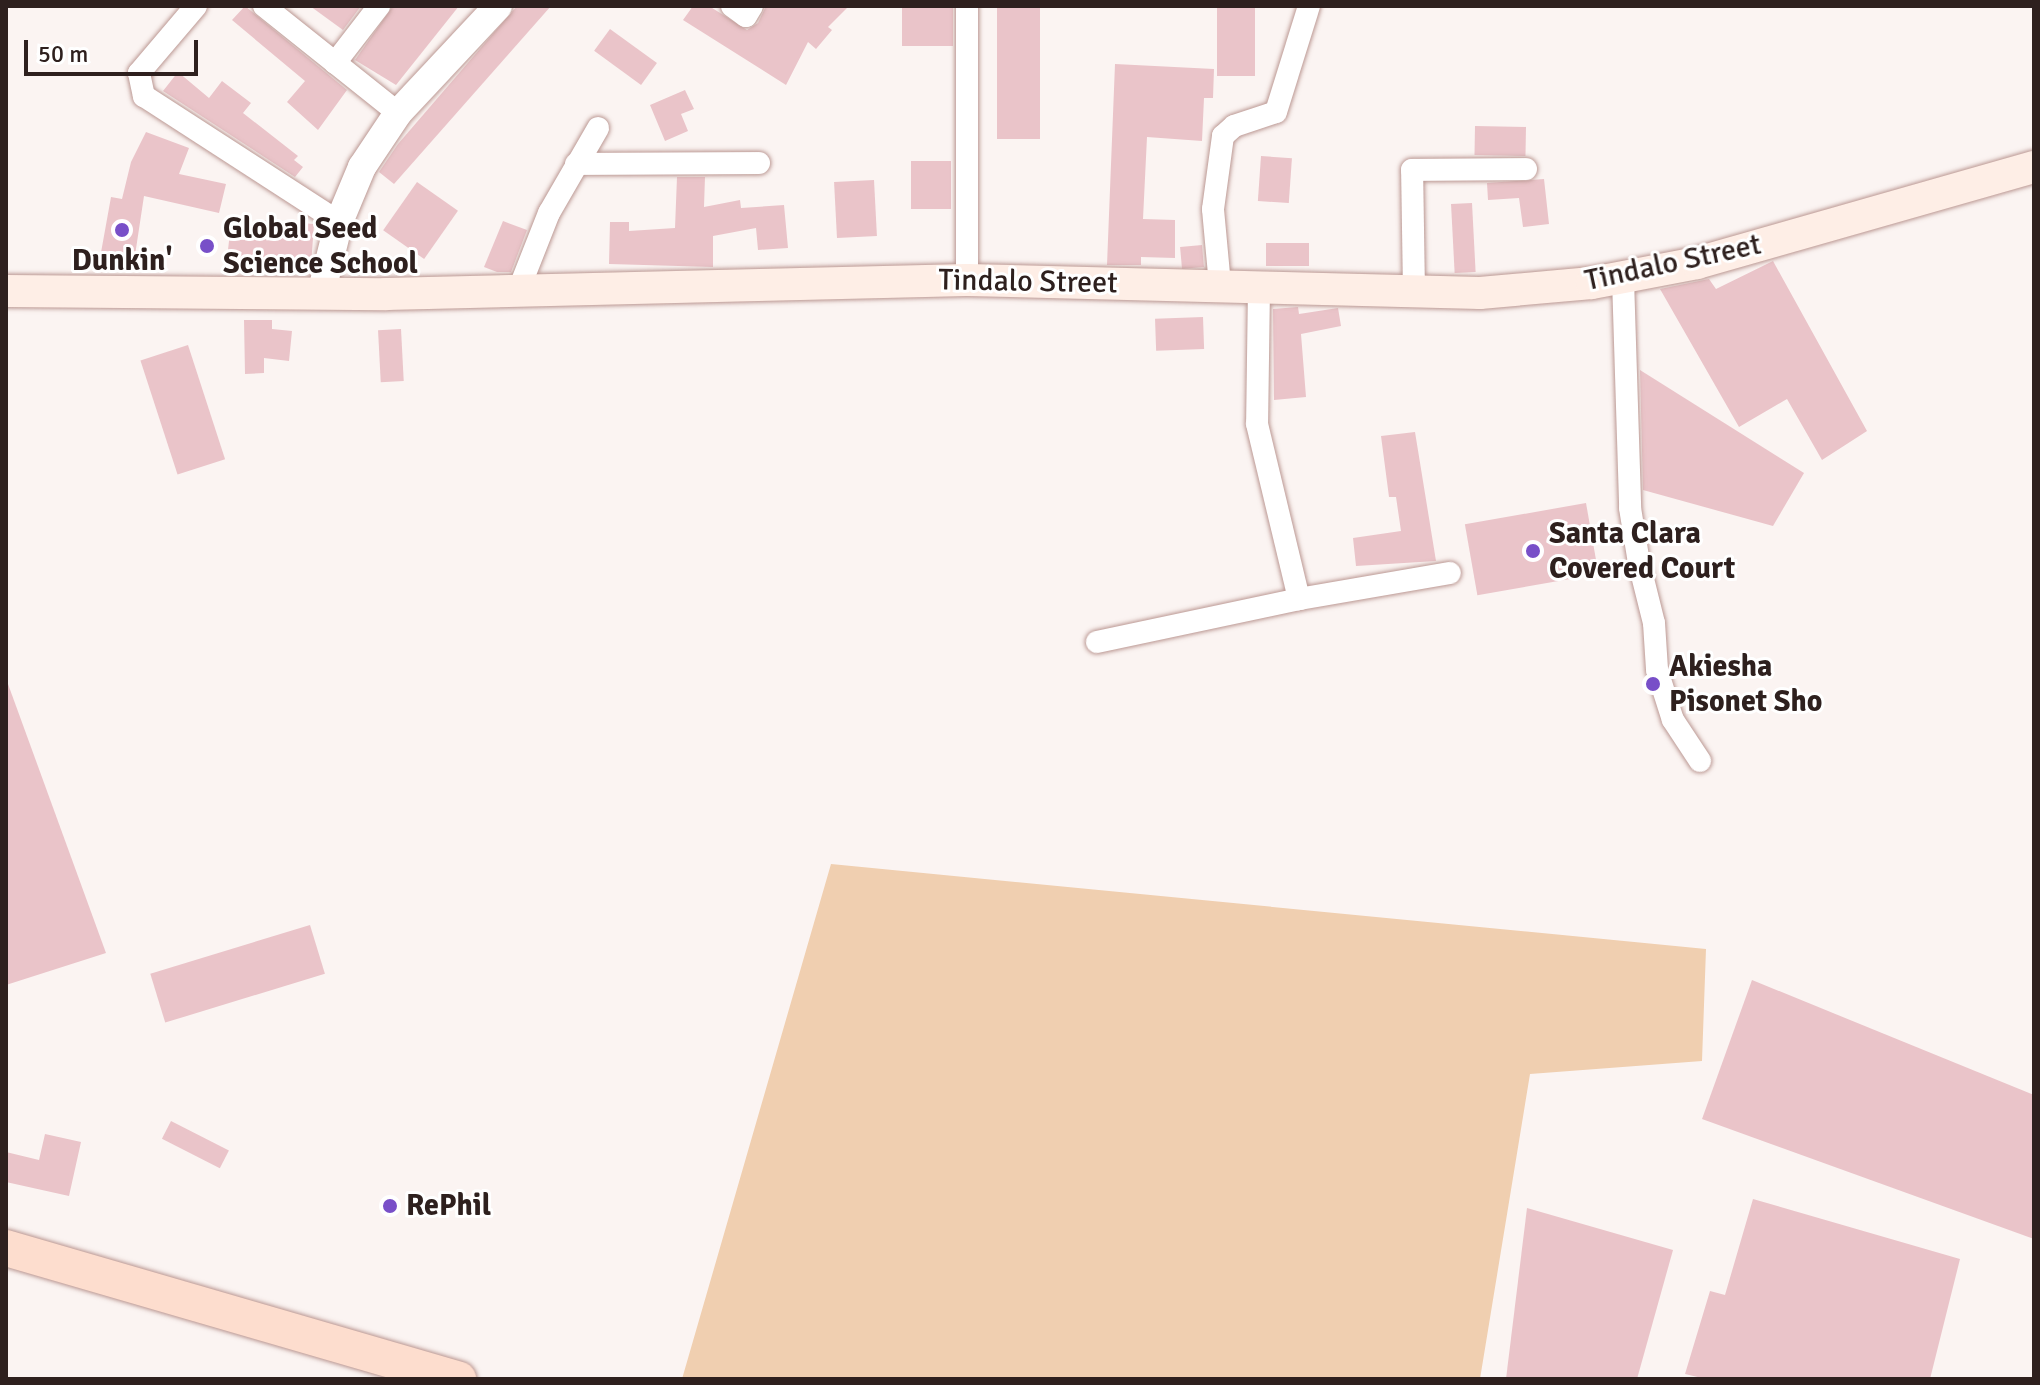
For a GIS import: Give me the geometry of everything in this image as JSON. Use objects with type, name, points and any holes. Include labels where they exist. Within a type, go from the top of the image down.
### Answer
[{"type":"main road","name":"Tindalo Street","points":[[6,291],[156,296],[322,290],[967,280],[1480,293],[1623,279],[1697,263],[2034,167]]},
{"type":"main road","points":[[6,1248],[458,1379]]},
{"type":"street","points":[[196,6],[139,73],[144,96],[339,222]]},
{"type":"street","points":[[264,6],[398,113]]},
{"type":"street","points":[[335,63],[379,6]]},
{"type":"street","points":[[322,290],[339,222],[362,167],[398,113],[498,6]]},
{"type":"street","points":[[732,6],[746,16],[752,6]]},
{"type":"street","points":[[967,6],[967,280]]},
{"type":"street","points":[[1220,285],[1213,209],[1223,136],[1234,126],[1276,112],[1309,6]]},
{"type":"street","points":[[519,289],[549,213],[598,128]]},
{"type":"street","points":[[576,164],[759,163]]},
{"type":"street","points":[[1414,292],[1412,170],[1526,169]]},
{"type":"street","points":[[1623,279],[1630,508],[1639,563],[1654,623],[1657,670],[1673,720],[1700,761]]},
{"type":"street","points":[[1259,287],[1257,424],[1299,599]]},
{"type":"street","points":[[1097,642],[1299,599],[1450,573]]},
{"type":"shaded area","points":[[831,864],[1706,949],[1702,1061],[1530,1074],[1480,1379],[682,1379]]},
{"type":"building","points":[[245,6],[347,90],[318,130],[287,102],[305,81],[232,20]]},
{"type":"building","points":[[310,6],[361,6],[343,30]]},
{"type":"building","points":[[393,6],[459,6],[396,85],[355,60]]},
{"type":"building","points":[[517,6],[551,6],[394,184],[379,172],[398,144]]},
{"type":"building","points":[[693,6],[709,6],[747,30],[758,23],[766,6],[849,6],[828,27],[832,30],[816,49],[808,42],[786,85],[683,20]]},
{"type":"building","points":[[902,6],[953,6],[953,46],[902,46]]},
{"type":"building","points":[[997,6],[1040,6],[1040,139],[997,139]]},
{"type":"building","points":[[1217,6],[1255,6],[1255,76],[1217,76]]},
{"type":"building","points":[[610,29],[657,63],[641,85],[594,51]]},
{"type":"building","points":[[1115,64],[1214,69],[1213,98],[1204,98],[1202,141],[1147,137],[1143,219],[1175,220],[1175,258],[1141,257],[1141,265],[1107,265]]},
{"type":"building","points":[[178,72],[209,98],[222,81],[251,103],[243,113],[298,156],[294,160],[303,167],[295,177],[163,91]]},
{"type":"building","points":[[685,90],[694,109],[681,114],[688,131],[665,141],[650,105]]},
{"type":"building","points":[[1475,126],[1526,127],[1525,156],[1474,155]]},
{"type":"building","points":[[146,132],[189,148],[179,174],[226,184],[219,213],[144,196],[134,262],[100,258],[111,197],[122,199],[131,162]]},
{"type":"building","points":[[1261,156],[1292,158],[1289,203],[1258,201]]},
{"type":"building","points":[[911,161],[951,161],[951,209],[911,209]]},
{"type":"building","points":[[677,177],[705,177],[704,207],[740,200],[741,208],[784,205],[788,248],[758,250],[756,228],[713,236],[713,267],[609,264],[610,222],[629,222],[629,231],[675,228]]},
{"type":"building","points":[[1544,179],[1549,224],[1523,227],[1519,198],[1488,200],[1487,183]]},
{"type":"building","points":[[874,180],[877,236],[837,238],[834,182]]},
{"type":"building","points":[[417,182],[458,211],[424,259],[383,230]]},
{"type":"building","points":[[1472,203],[1476,272],[1455,273],[1451,204]]},
{"type":"building","points":[[260,220],[314,224],[311,266],[250,261],[249,270],[226,267],[231,224],[259,227]]},
{"type":"building","points":[[503,221],[527,230],[511,272],[497,272],[484,267]]},
{"type":"building","points":[[1266,243],[1309,243],[1309,266],[1266,266]]},
{"type":"building","points":[[1202,245],[1204,267],[1182,269],[1180,247]]},
{"type":"building","points":[[1773,261],[1867,431],[1822,460],[1787,399],[1739,427],[1660,289],[1709,279],[1716,289]]},
{"type":"building","points":[[1298,307],[1299,314],[1338,308],[1341,326],[1301,334],[1306,397],[1274,400],[1273,309]]},
{"type":"building","points":[[1203,317],[1204,349],[1156,351],[1155,319]]},
{"type":"building","points":[[244,320],[272,320],[272,329],[292,331],[289,361],[264,358],[264,373],[245,374]]},
{"type":"building","points":[[401,329],[404,381],[381,382],[378,330]]},
{"type":"building","points":[[188,345],[225,459],[178,475],[140,360]]},
{"type":"building","points":[[1640,370],[1804,473],[1773,526],[1643,490]]},
{"type":"building","points":[[1415,432],[1436,561],[1356,566],[1353,538],[1401,531],[1396,497],[1389,497],[1381,436]]},
{"type":"building","name":"Santa Clara Covered Court","points":[[1586,503],[1599,574],[1477,595],[1465,524]]},
{"type":"building","points":[[6,685],[106,953],[6,985]]},
{"type":"building","points":[[310,925],[325,974],[165,1023],[150,974]]},
{"type":"building","points":[[1752,980],[2034,1095],[2034,1239],[1702,1119]]},
{"type":"building","points":[[171,1121],[229,1151],[220,1168],[162,1139]]},
{"type":"building","points":[[45,1134],[81,1142],[69,1196],[6,1182],[6,1152],[39,1160]]},
{"type":"building","points":[[1753,1199],[1960,1259],[1930,1379],[1706,1379],[1685,1374],[1710,1291],[1725,1295]]},
{"type":"building","points":[[1527,1208],[1673,1250],[1637,1379],[1506,1379]]},
{"type":"place","name":"Dunkin'","points":[[122,230]]},
{"type":"place","name":"Global Seed Science School","points":[[207,246]]},
{"type":"place","name":"Santa Clara Covered Court","points":[[1533,551]]},
{"type":"place","name":"Akiesha Pisonet Sho","points":[[1653,684]]},
{"type":"place","name":"RePhil","points":[[390,1206]]}]
